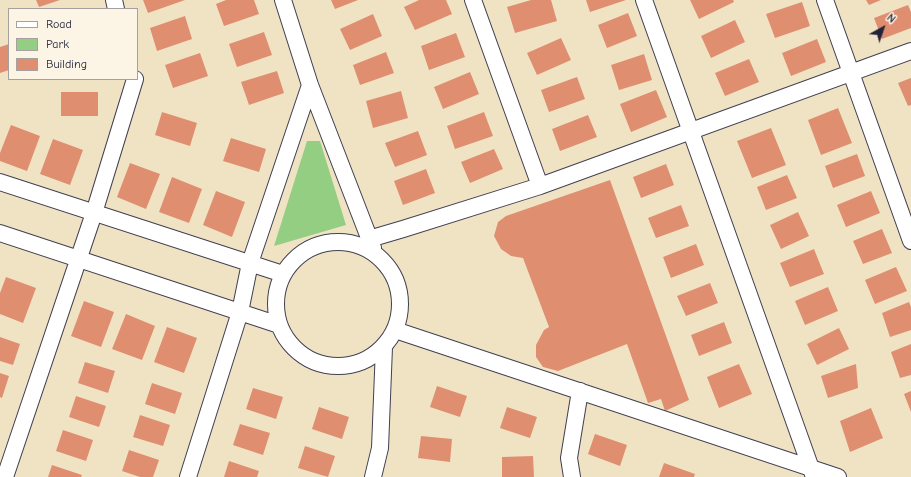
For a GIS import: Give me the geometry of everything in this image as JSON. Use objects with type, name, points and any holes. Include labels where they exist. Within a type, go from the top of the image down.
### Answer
[{"type":"street","points":[[283,0],[310,85],[375,254]]},
{"type":"street","points":[[473,0],[540,186]]},
{"type":"street","points":[[644,0],[813,473]]},
{"type":"street","points":[[825,0],[911,241]]},
{"type":"street","points":[[369,238],[403,229],[540,186],[911,50]]},
{"type":"street","points":[[5,477],[79,259],[135,80]]},
{"type":"street","points":[[188,477],[240,312],[250,263],[310,85]]},
{"type":"street","points":[[0,182],[283,274]]},
{"type":"street","points":[[0,233],[279,325]]},
{"type":"street","points":[[335,242],[356,244],[375,254],[390,269],[399,288],[401,309],[396,330],[384,347],[367,360],[347,366],[326,366],[306,358],[290,344],[279,325],[276,299],[283,274],[296,258],[314,246],[335,242]]},
{"type":"street","points":[[396,330],[580,391],[813,473],[838,477]]},
{"type":"street","points":[[373,477],[380,448],[384,347]]},
{"type":"street","points":[[572,477],[568,458],[580,391]]},
{"type":"green space","points":[[307,141],[320,141],[346,225],[274,246]]},
{"type":"building","points":[[36,0],[60,0],[39,7]]},
{"type":"building","points":[[143,0],[185,0],[148,13]]},
{"type":"building","points":[[226,0],[254,0],[259,14],[224,26],[216,4]]},
{"type":"building","points":[[331,0],[358,0],[335,9]]},
{"type":"building","points":[[419,0],[446,0],[452,14],[415,30],[404,7]]},
{"type":"building","points":[[531,0],[551,0],[557,21],[515,33],[507,7]]},
{"type":"building","points":[[586,0],[626,0],[590,12]]},
{"type":"building","points":[[690,0],[733,0],[734,2],[699,19]]},
{"type":"building","points":[[866,0],[881,0],[869,5]]},
{"type":"building","points":[[802,2],[810,26],[775,38],[766,14]]},
{"type":"building","points":[[908,5],[911,12],[911,28],[882,39],[874,18]]},
{"type":"building","points":[[628,13],[637,36],[607,48],[598,25]]},
{"type":"building","points":[[373,14],[382,36],[350,50],[340,29]]},
{"type":"building","points":[[185,16],[192,39],[157,51],[150,28]]},
{"type":"building","points":[[735,20],[745,42],[711,58],[701,36]]},
{"type":"building","points":[[264,32],[272,55],[237,67],[229,44]]},
{"type":"building","points":[[456,33],[465,57],[429,70],[421,46]]},
{"type":"building","points":[[561,38],[571,60],[537,75],[527,53]]},
{"type":"building","points":[[817,39],[826,62],[791,76],[782,53]]},
{"type":"building","points":[[8,44],[8,70],[0,73],[0,47]]},
{"type":"building","points":[[386,52],[394,73],[360,85],[353,65]]},
{"type":"building","points":[[200,53],[208,76],[173,88],[165,65]]},
{"type":"building","points":[[644,54],[652,80],[619,90],[611,65]]},
{"type":"building","points":[[749,59],[759,82],[725,96],[715,73]]},
{"type":"building","points":[[277,71],[284,93],[249,105],[241,82]]},
{"type":"building","points":[[470,72],[479,94],[443,109],[434,87]]},
{"type":"building","points":[[577,77],[585,99],[549,112],[541,90]]},
{"type":"building","points":[[911,78],[911,105],[908,106],[898,83]]},
{"type":"building","points":[[656,90],[667,117],[631,132],[620,104]]},
{"type":"building","points":[[401,91],[408,118],[373,128],[366,101]]},
{"type":"building","points":[[61,92],[98,92],[98,116],[61,116]]},
{"type":"building","points":[[838,108],[852,143],[821,155],[808,120]]},
{"type":"building","points":[[162,112],[197,123],[190,146],[155,135]]},
{"type":"building","points":[[484,112],[493,136],[455,149],[447,126]]},
{"type":"building","points":[[588,115],[597,137],[560,151],[552,129]]},
{"type":"building","points":[[11,125],[40,136],[27,171],[0,161],[0,153]]},
{"type":"building","points":[[771,128],[786,165],[752,178],[737,141]]},
{"type":"building","points":[[418,131],[427,155],[395,167],[385,143]]},
{"type":"building","points":[[231,138],[266,149],[259,172],[223,161]]},
{"type":"building","points":[[53,139],[83,150],[70,185],[40,174]]},
{"type":"building","points":[[494,149],[503,169],[470,183],[461,162]]},
{"type":"building","points":[[857,154],[865,176],[833,188],[825,166]]},
{"type":"building","points":[[130,163],[160,174],[146,209],[117,197]]},
{"type":"building","points":[[666,164],[674,185],[641,198],[633,177]]},
{"type":"building","points":[[426,169],[435,193],[403,205],[394,181]]},
{"type":"building","points":[[787,175],[797,198],[766,210],[757,187]]},
{"type":"building","points":[[172,177],[202,189],[189,223],[159,212]]},
{"type":"building","points":[[610,180],[689,400],[665,411],[661,399],[648,403],[627,344],[558,371],[543,367],[536,357],[536,345],[544,330],[549,327],[523,258],[511,256],[501,249],[494,236],[498,222],[506,216]]},
{"type":"building","points":[[216,191],[245,202],[232,237],[203,225]]},
{"type":"building","points":[[871,191],[880,213],[846,227],[837,205]]},
{"type":"building","points":[[681,205],[689,226],[656,238],[648,218]]},
{"type":"building","points":[[798,212],[809,236],[781,249],[770,225]]},
{"type":"building","points":[[882,229],[892,253],[863,264],[853,241]]},
{"type":"building","points":[[696,244],[704,265],[671,278],[663,257]]},
{"type":"building","points":[[814,249],[824,274],[790,287],[780,263]]},
{"type":"building","points":[[896,267],[907,291],[875,304],[865,280]]},
{"type":"building","points":[[6,277],[36,288],[23,323],[0,314],[0,293]]},
{"type":"building","points":[[710,283],[718,303],[686,316],[677,296]]},
{"type":"building","points":[[828,287],[838,311],[805,325],[795,301]]},
{"type":"building","points":[[84,301],[114,312],[101,347],[71,336]]},
{"type":"building","points":[[909,302],[911,307],[911,330],[890,337],[882,313]]},
{"type":"building","points":[[126,314],[155,326],[142,360],[112,349]]},
{"type":"building","points":[[724,322],[732,343],[699,356],[691,335]]},
{"type":"building","points":[[167,327],[197,338],[184,373],[154,362]]},
{"type":"building","points":[[839,328],[849,349],[817,365],[807,344]]},
{"type":"building","points":[[0,337],[20,344],[13,365],[0,361]]},
{"type":"building","points":[[911,344],[911,375],[900,378],[891,352]]},
{"type":"building","points":[[85,362],[115,371],[108,393],[78,383]]},
{"type":"building","points":[[739,364],[752,394],[719,408],[707,377]]},
{"type":"building","points":[[856,364],[858,388],[828,398],[821,376]]},
{"type":"building","points":[[0,373],[9,376],[2,398],[0,397]]},
{"type":"building","points":[[152,383],[182,393],[175,414],[145,404]]},
{"type":"building","points":[[437,386],[467,396],[460,417],[430,407]]},
{"type":"building","points":[[253,388],[283,397],[276,419],[246,409]]},
{"type":"building","points":[[911,391],[911,412],[904,394]]},
{"type":"building","points":[[76,396],[106,406],[99,427],[69,417]]},
{"type":"building","points":[[319,407],[349,417],[342,439],[312,429]]},
{"type":"building","points":[[507,407],[537,417],[530,438],[500,428]]},
{"type":"building","points":[[871,408],[883,438],[850,452],[840,421]]},
{"type":"building","points":[[140,415],[170,425],[163,446],[133,437]]},
{"type":"building","points":[[240,424],[270,433],[263,455],[233,445]]},
{"type":"building","points":[[63,430],[93,440],[86,461],[56,451]]},
{"type":"building","points":[[595,434],[627,445],[620,466],[588,454]]},
{"type":"building","points":[[421,436],[452,439],[450,462],[418,458]]},
{"type":"building","points":[[305,446],[335,456],[328,477],[298,468]]},
{"type":"building","points":[[129,450],[159,460],[153,477],[140,477],[122,471]]},
{"type":"building","points":[[533,456],[534,477],[502,477],[502,457]]},
{"type":"building","points":[[229,461],[259,471],[257,477],[224,477]]},
{"type":"building","points":[[664,463],[695,474],[694,477],[659,477]]},
{"type":"building","points":[[52,465],[82,475],[81,477],[48,477]]}]
